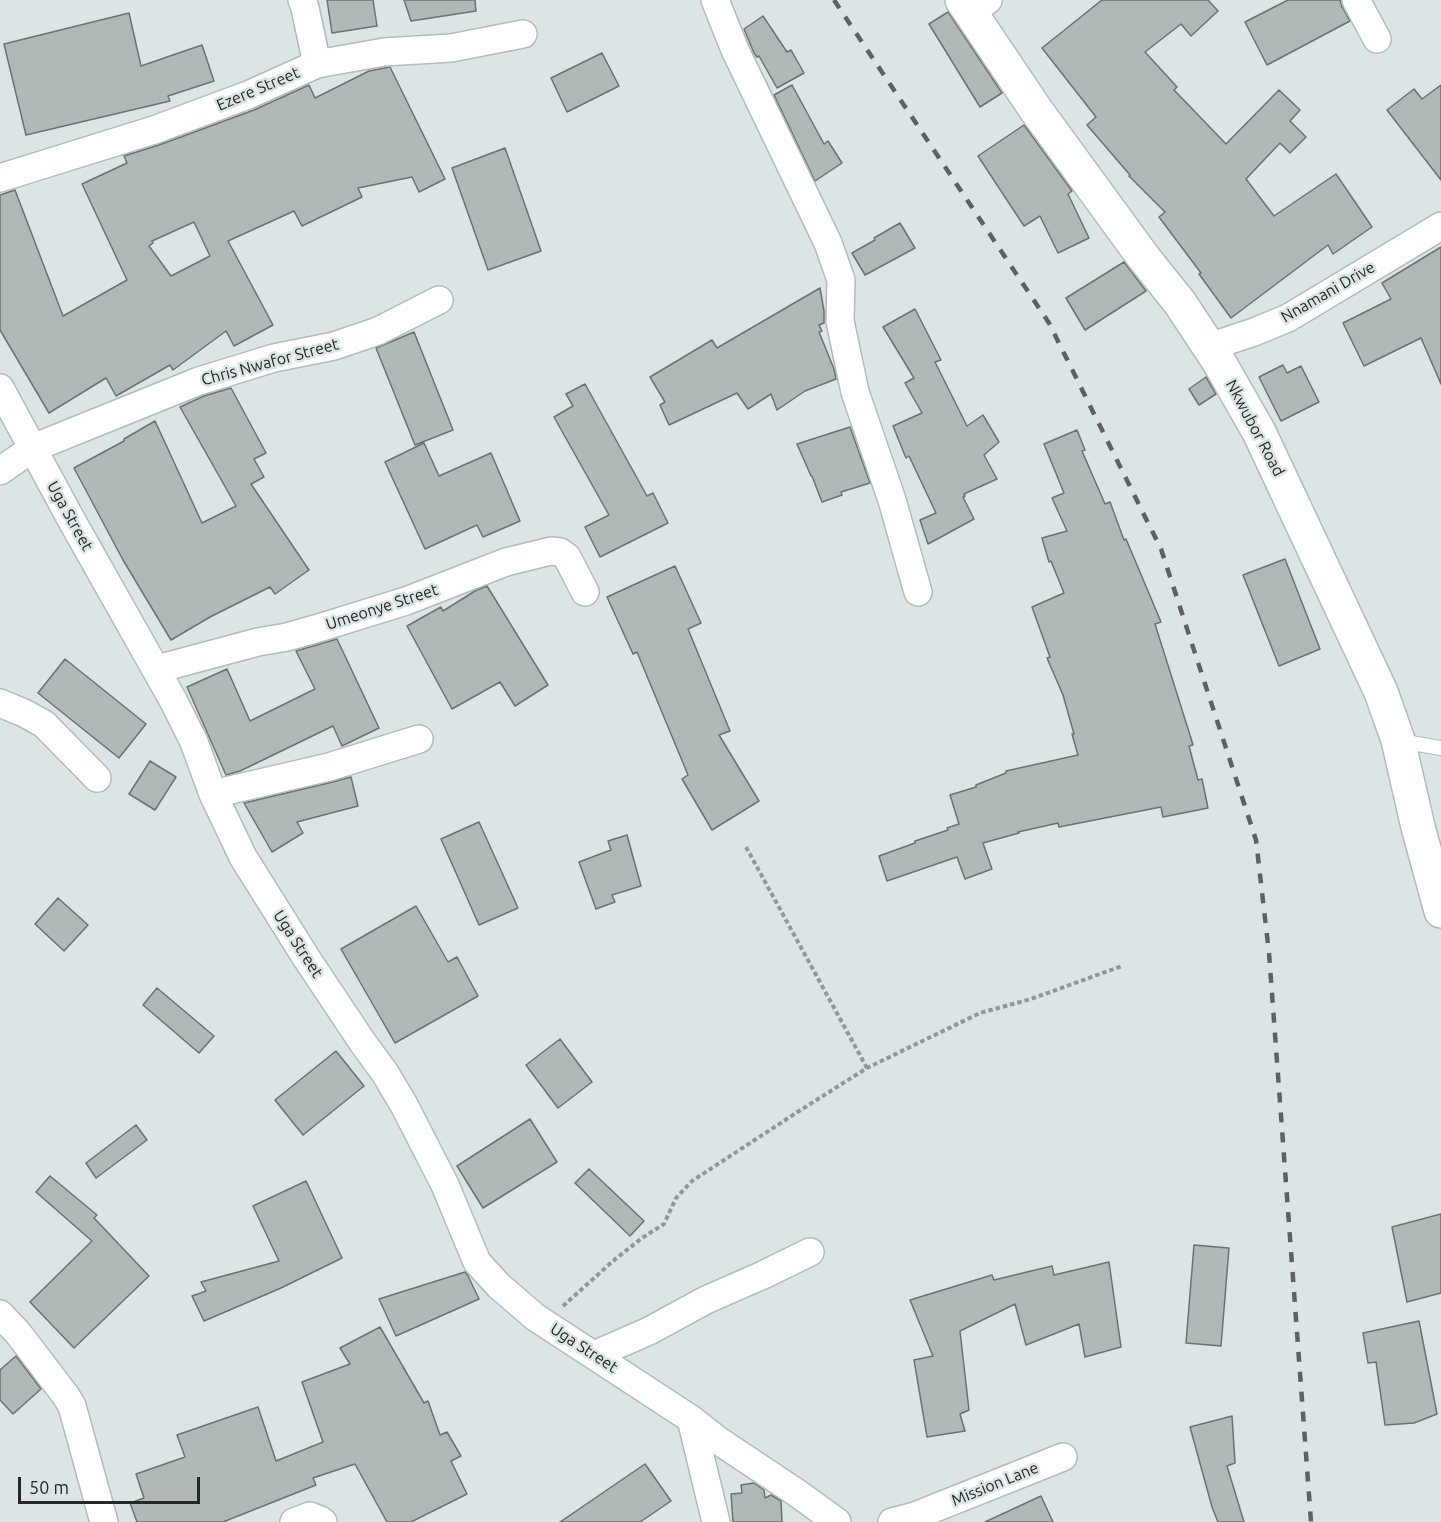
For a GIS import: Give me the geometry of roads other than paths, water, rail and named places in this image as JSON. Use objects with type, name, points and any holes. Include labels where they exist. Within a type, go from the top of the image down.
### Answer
[{"type":"street","points":[[302,0],[317,64]]},
{"type":"street","points":[[715,0],[735,50],[828,243],[838,270],[841,280],[840,321],[855,392],[892,500],[918,592]]},
{"type":"street","points":[[1356,0],[1377,39]]},
{"type":"street","name":"Nkwubor Road","points":[[973,4],[1036,110],[1144,258],[1180,303],[1259,432],[1381,692],[1398,740],[1441,911]]},
{"type":"street","name":"Ezere Street","points":[[0,178],[154,130],[248,95],[317,64],[384,52],[451,48],[523,34]]},
{"type":"street","name":"Nnamani Drive","points":[[1209,347],[1288,318],[1441,226]]},
{"type":"street","name":"Chris Nwafor Street","points":[[0,471],[33,448],[199,381],[274,358],[334,346],[378,331],[439,300]]},
{"type":"street","name":"Uga Street","points":[[0,388],[72,521],[157,669],[194,742],[213,794],[243,857],[307,959],[385,1073],[404,1105],[445,1185],[477,1262],[535,1317],[691,1419],[719,1441],[837,1522]]},
{"type":"street","name":"Umeonye Street","points":[[157,669],[258,642],[287,637],[406,602],[506,562],[551,551],[560,552],[567,557],[585,592]]},
{"type":"street","points":[[0,703],[44,724],[97,778]]},
{"type":"street","points":[[213,794],[328,767],[419,739]]},
{"type":"street","points":[[594,1355],[649,1331],[706,1300],[810,1252]]},
{"type":"street","points":[[0,1314],[60,1387],[72,1406],[104,1522]]},
{"type":"street","points":[[691,1419],[716,1522]]},
{"type":"street","name":"Mission Lane","points":[[892,1522],[1064,1457]]},
{"type":"street","points":[[294,1522],[310,1516],[323,1522]]},
{"type":"lane","points":[[1398,740],[1441,748]]},
{"type":"railway","points":[[834,0],[1049,323],[1161,549],[1256,840],[1269,953],[1311,1522]]}]
